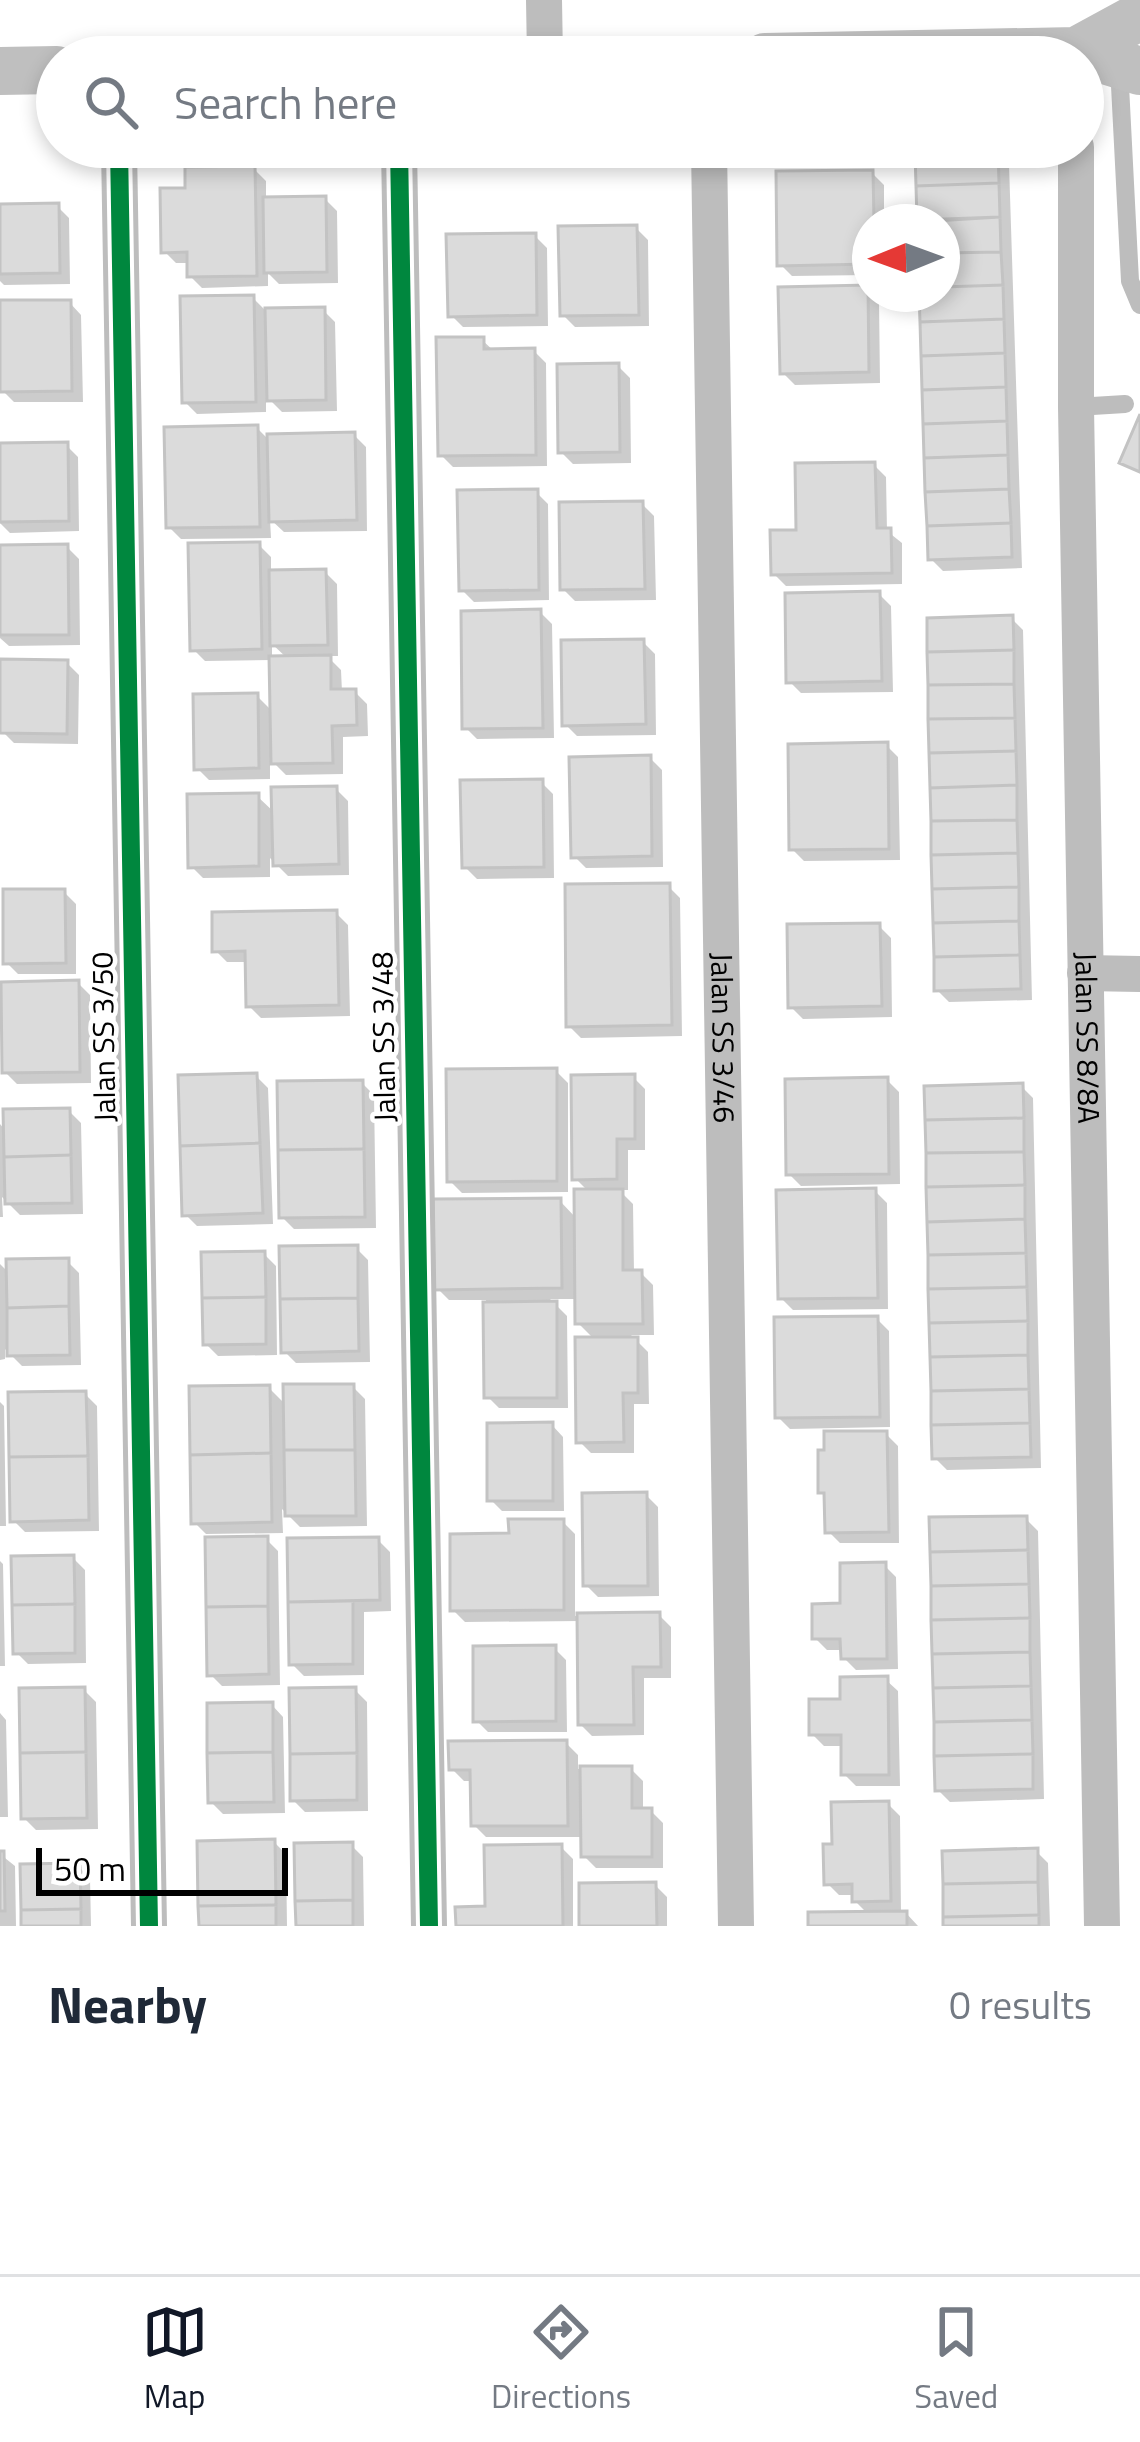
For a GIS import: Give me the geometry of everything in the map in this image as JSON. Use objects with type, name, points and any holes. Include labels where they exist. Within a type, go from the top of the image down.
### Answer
[{"type":"street","points":[[544,0],[544,36]]},
{"type":"street","points":[[1104,60],[1135,19],[1140,19]]},
{"type":"street","points":[[0,71],[36,70]]},
{"type":"street","name":"Jalan SS 3/50","points":[[119,168],[149,1926]]},
{"type":"street","name":"Jalan SS 3/48","points":[[399,168],[429,1926]]},
{"type":"street","name":"Jalan SS 3/46","points":[[709,168],[736,1926]]},
{"type":"street","name":"Jalan SS 8/8A","points":[[1076,168],[1084,973],[1102,1926]]},
{"type":"street","points":[[1084,973],[1140,974]]},
{"type":"lane","points":[[1104,64],[1133,155],[1130,280],[1140,305]]},
{"type":"lane","points":[[1076,407],[1125,404]]},
{"type":"building","points":[[185,168],[255,168],[257,276],[187,277],[187,252],[161,253],[160,188],[185,188]]},
{"type":"building","points":[[915,168],[999,168],[999,183],[916,186]]},
{"type":"building","points":[[873,170],[874,204],[852,204],[852,264],[777,266],[776,171]]},
{"type":"building","points":[[999,183],[1000,217],[960,218],[960,204],[917,204],[916,186]]},
{"type":"building","points":[[326,196],[327,272],[264,273],[263,197]]},
{"type":"building","points":[[59,203],[60,273],[0,274],[0,204]]},
{"type":"building","points":[[1000,217],[1001,252],[960,253],[960,219]]},
{"type":"building","points":[[637,225],[639,315],[560,316],[558,226]]},
{"type":"building","points":[[536,233],[537,315],[448,317],[446,234]]},
{"type":"building","points":[[1001,252],[1003,285],[960,286],[960,253]]},
{"type":"building","points":[[852,285],[852,312],[868,312],[869,372],[780,374],[778,287]]},
{"type":"building","points":[[1003,285],[1004,319],[920,322],[920,312],[960,312],[960,286]]},
{"type":"building","points":[[254,295],[256,402],[182,403],[180,296]]},
{"type":"building","points":[[0,300],[71,300],[72,391],[0,392]]},
{"type":"building","points":[[325,307],[326,400],[267,401],[265,308]]},
{"type":"building","points":[[1004,319],[1005,353],[921,356],[920,322]]},
{"type":"building","points":[[436,337],[484,337],[484,349],[535,348],[536,455],[438,456]]},
{"type":"building","points":[[1005,353],[1006,387],[922,390],[921,356]]},
{"type":"building","points":[[619,363],[620,452],[558,453],[557,364]]},
{"type":"building","points":[[1006,387],[1007,421],[923,424],[922,390]]},
{"type":"building","points":[[1140,414],[1140,472],[1119,463]]},
{"type":"building","points":[[1007,421],[1008,455],[924,458],[923,424]]},
{"type":"building","points":[[258,425],[260,527],[166,528],[164,427]]},
{"type":"building","points":[[355,432],[357,520],[269,522],[267,434]]},
{"type":"building","points":[[68,442],[69,521],[0,522],[0,443]]},
{"type":"building","points":[[1008,455],[1009,489],[925,492],[924,458]]},
{"type":"building","points":[[875,462],[877,528],[891,528],[892,573],[771,575],[770,530],[796,530],[795,463]]},
{"type":"building","points":[[538,489],[539,590],[459,591],[457,490]]},
{"type":"building","points":[[1009,489],[1011,523],[927,526],[925,492]]},
{"type":"building","points":[[643,501],[645,589],[560,590],[559,502]]},
{"type":"building","points":[[1011,523],[1012,557],[928,560],[927,526]]},
{"type":"building","points":[[260,542],[262,649],[190,651],[188,543]]},
{"type":"building","points":[[68,544],[69,635],[0,635],[0,545]]},
{"type":"building","points":[[326,569],[328,645],[270,646],[269,570]]},
{"type":"building","points":[[880,591],[882,681],[786,683],[785,593]]},
{"type":"building","points":[[541,609],[543,728],[462,729],[461,611]]},
{"type":"building","points":[[1013,615],[1014,650],[927,652],[927,618]]},
{"type":"building","points":[[644,639],[646,724],[562,726],[561,640]]},
{"type":"building","points":[[1014,650],[1014,684],[928,685],[927,652]]},
{"type":"building","points":[[331,655],[331,689],[356,689],[357,725],[332,726],[333,763],[271,764],[269,656]]},
{"type":"building","points":[[0,659],[68,660],[67,734],[0,733]]},
{"type":"building","points":[[1014,684],[1015,718],[928,719],[928,685]]},
{"type":"building","points":[[258,693],[259,768],[194,770],[193,694]]},
{"type":"building","points":[[1015,718],[1016,751],[929,753],[928,719]]},
{"type":"building","points":[[888,742],[889,849],[789,850],[788,744]]},
{"type":"building","points":[[1016,751],[1017,785],[930,788],[929,753]]},
{"type":"building","points":[[651,755],[652,856],[571,858],[569,757]]},
{"type":"building","points":[[543,779],[544,867],[462,868],[460,780]]},
{"type":"building","points":[[1017,785],[1017,820],[931,821],[930,788]]},
{"type":"building","points":[[337,786],[339,864],[273,866],[271,787]]},
{"type":"building","points":[[259,793],[259,866],[188,868],[187,794]]},
{"type":"building","points":[[1017,820],[1018,853],[931,855],[931,821]]},
{"type":"building","points":[[1018,853],[1019,887],[932,889],[931,855]]},
{"type":"building","points":[[670,883],[672,1025],[566,1027],[565,884]]},
{"type":"building","points":[[1019,887],[1019,921],[933,923],[932,889]]},
{"type":"building","points":[[3,889],[65,889],[66,963],[3,964]]},
{"type":"building","points":[[337,910],[339,1005],[246,1007],[245,951],[212,952],[212,912]]},
{"type":"building","points":[[1019,921],[1020,955],[934,957],[933,923]]},
{"type":"building","points":[[880,923],[882,1006],[788,1008],[787,924]]},
{"type":"building","points":[[1020,955],[1021,989],[934,991],[934,957]]},
{"type":"building","points":[[79,980],[80,1072],[2,1073],[1,982]]},
{"type":"building","points":[[557,1068],[557,1181],[447,1182],[446,1069]]},
{"type":"building","points":[[257,1073],[260,1143],[180,1146],[178,1075]]},
{"type":"building","points":[[635,1074],[635,1139],[617,1139],[617,1179],[572,1180],[571,1075]]},
{"type":"building","points":[[888,1077],[889,1174],[786,1175],[785,1079]]},
{"type":"building","points":[[363,1080],[364,1149],[278,1150],[277,1081]]},
{"type":"building","points":[[1023,1083],[1024,1118],[925,1120],[924,1086]]},
{"type":"building","points":[[70,1108],[71,1155],[4,1157],[3,1109]]},
{"type":"building","points":[[1024,1118],[1024,1152],[926,1153],[925,1120]]},
{"type":"building","points":[[260,1143],[263,1213],[182,1216],[180,1146]]},
{"type":"building","points":[[364,1149],[365,1217],[279,1218],[278,1150]]},
{"type":"building","points":[[1024,1152],[1025,1185],[926,1187],[926,1153]]},
{"type":"building","points":[[71,1155],[72,1203],[5,1204],[4,1157]]},
{"type":"building","points":[[1025,1185],[1025,1219],[927,1222],[926,1187]]},
{"type":"building","points":[[876,1188],[878,1298],[778,1299],[776,1190]]},
{"type":"building","points":[[574,1189],[623,1189],[623,1270],[642,1270],[643,1324],[575,1324]]},
{"type":"building","points":[[561,1198],[562,1288],[434,1290],[433,1199]]},
{"type":"building","points":[[1025,1219],[1026,1253],[928,1255],[927,1222]]},
{"type":"building","points":[[358,1245],[358,1298],[280,1299],[279,1246]]},
{"type":"building","points":[[265,1251],[266,1297],[202,1298],[201,1252]]},
{"type":"building","points":[[1026,1253],[1027,1287],[928,1289],[928,1255]]},
{"type":"building","points":[[69,1258],[69,1306],[7,1308],[6,1259]]},
{"type":"building","points":[[1027,1287],[1028,1321],[929,1323],[928,1289]]},
{"type":"building","points":[[266,1297],[266,1344],[203,1345],[202,1298]]},
{"type":"building","points":[[358,1298],[359,1351],[281,1353],[280,1299]]},
{"type":"building","points":[[557,1301],[557,1398],[484,1398],[483,1302]]},
{"type":"building","points":[[69,1306],[70,1355],[7,1356],[7,1308]]},
{"type":"building","points":[[878,1316],[880,1417],[775,1418],[774,1317]]},
{"type":"building","points":[[1028,1321],[1028,1355],[930,1357],[929,1323]]},
{"type":"building","points":[[575,1337],[638,1337],[638,1393],[623,1393],[624,1442],[576,1443]]},
{"type":"building","points":[[1028,1355],[1029,1389],[931,1391],[930,1357]]},
{"type":"building","points":[[283,1384],[354,1384],[355,1450],[284,1450]]},
{"type":"building","points":[[270,1385],[271,1453],[190,1455],[189,1386]]},
{"type":"building","points":[[1029,1389],[1030,1423],[931,1425],[931,1391]]},
{"type":"building","points":[[86,1391],[88,1456],[9,1457],[8,1392]]},
{"type":"building","points":[[553,1422],[553,1501],[487,1501],[487,1423]]},
{"type":"building","points":[[1030,1423],[1031,1457],[932,1459],[931,1425]]},
{"type":"building","points":[[824,1431],[887,1431],[889,1532],[825,1533],[824,1493],[818,1493],[818,1450],[824,1450]]},
{"type":"building","points":[[284,1450],[355,1450],[356,1516],[285,1516]]},
{"type":"building","points":[[271,1453],[272,1522],[191,1524],[190,1455]]},
{"type":"building","points":[[88,1456],[89,1520],[10,1522],[9,1457]]},
{"type":"building","points":[[647,1492],[648,1586],[583,1586],[582,1493]]},
{"type":"building","points":[[1027,1516],[1028,1550],[930,1552],[929,1517]]},
{"type":"building","points":[[508,1519],[564,1519],[564,1610],[450,1611],[450,1534],[509,1533]]},
{"type":"building","points":[[268,1536],[268,1606],[206,1607],[205,1537]]},
{"type":"building","points":[[379,1537],[380,1600],[288,1602],[287,1538]]},
{"type":"building","points":[[1028,1550],[1029,1584],[931,1586],[930,1552]]},
{"type":"building","points":[[74,1555],[75,1604],[12,1605],[11,1556]]},
{"type":"building","points":[[886,1562],[887,1659],[841,1659],[840,1639],[812,1639],[812,1604],[840,1603],[840,1563]]},
{"type":"building","points":[[1029,1584],[1030,1618],[931,1620],[931,1586]]},
{"type":"building","points":[[353,1601],[353,1664],[289,1665],[288,1602]]},
{"type":"building","points":[[75,1604],[75,1653],[13,1654],[12,1605]]},
{"type":"building","points":[[268,1606],[269,1674],[207,1676],[206,1607]]},
{"type":"building","points":[[660,1612],[661,1667],[633,1667],[634,1725],[578,1725],[577,1613]]},
{"type":"building","points":[[1030,1618],[1030,1652],[932,1654],[931,1620]]},
{"type":"building","points":[[556,1645],[556,1721],[473,1722],[473,1646]]},
{"type":"building","points":[[1030,1652],[1031,1686],[933,1688],[932,1654]]},
{"type":"building","points":[[888,1676],[889,1775],[841,1775],[841,1735],[809,1735],[809,1699],[840,1699],[840,1677]]},
{"type":"building","points":[[1031,1686],[1032,1720],[934,1722],[933,1688]]},
{"type":"building","points":[[85,1687],[86,1752],[20,1753],[19,1688]]},
{"type":"building","points":[[356,1687],[357,1753],[290,1754],[289,1688]]},
{"type":"building","points":[[273,1702],[273,1752],[207,1753],[207,1703]]},
{"type":"building","points":[[1032,1720],[1033,1754],[934,1756],[934,1722]]},
{"type":"building","points":[[567,1740],[568,1826],[471,1826],[470,1770],[449,1770],[448,1741]]},
{"type":"building","points":[[86,1752],[87,1818],[21,1819],[20,1753]]},
{"type":"building","points":[[273,1752],[274,1802],[208,1803],[207,1753]]},
{"type":"building","points":[[357,1753],[357,1800],[290,1801],[290,1754]]},
{"type":"building","points":[[1033,1754],[1033,1789],[935,1791],[934,1756]]},
{"type":"building","points":[[580,1766],[632,1766],[632,1808],[652,1808],[652,1857],[581,1857]]},
{"type":"building","points":[[889,1801],[891,1901],[852,1902],[852,1884],[824,1885],[823,1844],[832,1844],[831,1802]]},
{"type":"building","points":[[275,1839],[276,1905],[198,1906],[197,1841]]},
{"type":"building","points":[[353,1842],[353,1900],[295,1901],[294,1843]]},
{"type":"building","points":[[562,1844],[563,1926],[456,1926],[455,1907],[485,1906],[484,1845]]},
{"type":"building","points":[[1038,1848],[1038,1882],[943,1884],[942,1851]]},
{"type":"building","points":[[0,1851],[4,1851],[5,1911],[0,1911]]},
{"type":"building","points":[[80,1863],[81,1909],[21,1910],[20,1864]]},
{"type":"building","points":[[656,1882],[657,1926],[579,1926],[579,1883]]},
{"type":"building","points":[[1038,1882],[1039,1915],[943,1917],[943,1884]]},
{"type":"building","points":[[353,1900],[353,1926],[296,1926],[295,1901]]},
{"type":"building","points":[[276,1905],[276,1926],[199,1926],[198,1906]]},
{"type":"building","points":[[81,1909],[81,1926],[21,1926],[21,1910]]},
{"type":"building","points":[[907,1911],[907,1926],[808,1926],[808,1912]]},
{"type":"building","points":[[1039,1915],[1039,1926],[943,1926],[943,1917]]},
{"type":"cycle path","points":[[119,168],[149,1926]]},
{"type":"cycle path","points":[[399,168],[429,1926]]}]
